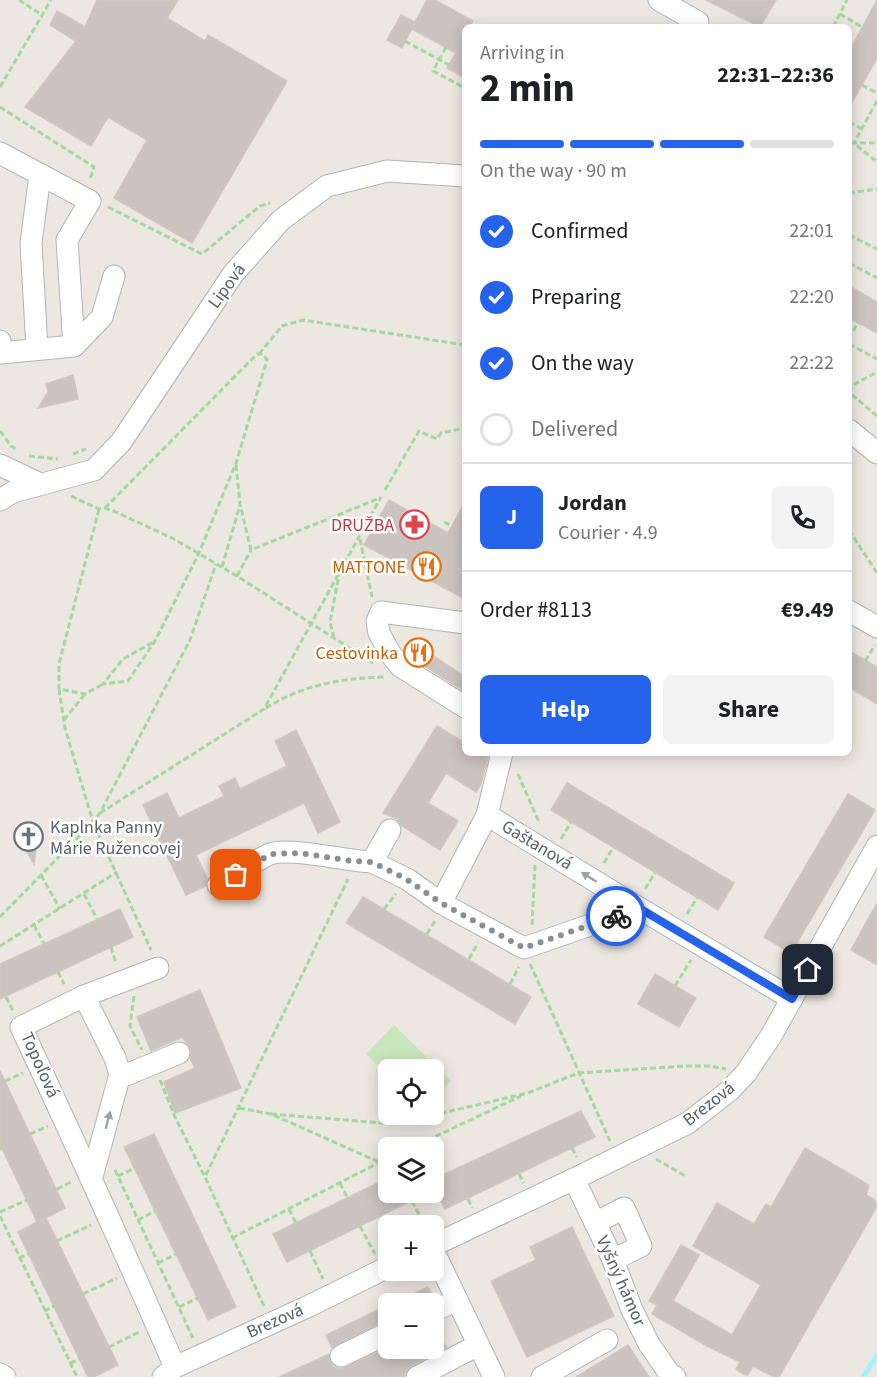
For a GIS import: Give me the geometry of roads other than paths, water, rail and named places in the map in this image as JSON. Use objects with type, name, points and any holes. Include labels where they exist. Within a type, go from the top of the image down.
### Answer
[{"type":"street","points":[[659,0],[705,24]]},
{"type":"street","points":[[676,24],[677,21],[705,24]]},
{"type":"street","points":[[0,157],[90,201],[67,240],[74,346]]},
{"type":"street","name":"Lipová","points":[[0,500],[13,492],[94,470],[121,442],[233,274],[280,220],[327,186],[387,171],[462,176]]},
{"type":"street","points":[[37,349],[31,243],[40,175]]},
{"type":"street","points":[[0,341],[1,353],[74,346],[102,317],[114,276]]},
{"type":"street","points":[[852,432],[877,453]]},
{"type":"street","points":[[0,465],[49,482]]},
{"type":"street","points":[[852,613],[877,627]]},
{"type":"street","points":[[462,623],[379,617],[385,643],[400,666],[462,705]]},
{"type":"street","points":[[487,815],[508,760]]},
{"type":"street","name":"Gaštanová","points":[[441,903],[487,815],[792,999]]},
{"type":"street","points":[[364,862],[390,831]]},
{"type":"street","name":"Brezová","points":[[444,1240],[688,1123],[710,1107],[746,1073],[792,999],[877,846]]},
{"type":"street","points":[[218,885],[271,854],[300,853],[364,862],[406,879],[441,903],[524,948],[639,908]]},
{"type":"street","points":[[92,1177],[120,1074],[115,1058],[84,996],[148,966]]},
{"type":"street","name":"Topoľová","points":[[84,996],[21,1027],[92,1177],[156,1323],[169,1372]]},
{"type":"street","points":[[120,1074],[126,1075],[148,1058],[179,1053]]},
{"type":"street","name":"Vyšný hámor","points":[[574,1179],[614,1260],[632,1310],[657,1366],[675,1377]]},
{"type":"street","points":[[595,1223],[624,1208],[641,1246],[614,1260]]},
{"type":"street","name":"Brezová","points":[[169,1372],[306,1307],[378,1267]]},
{"type":"street","points":[[444,1273],[494,1377]]},
{"type":"street","points":[[444,1306],[457,1300]]},
{"type":"street","points":[[341,1356],[378,1338]]},
{"type":"street","points":[[542,1377],[607,1340]]},
{"type":"street","points":[[417,1377],[478,1345]]},
{"type":"street","points":[[0,1374],[5,1377]]},
{"type":"waterway","points":[[863,1377],[877,1355]]},
{"type":"place","name":"DRUŽBA","points":[[415,525]]},
{"type":"place","name":"MATTONE","points":[[427,567]]},
{"type":"place","name":"Cestovinka","points":[[419,653]]},
{"type":"place","name":"Kaplnka Panny Márie Ružencovej","points":[[29,837]]}]
